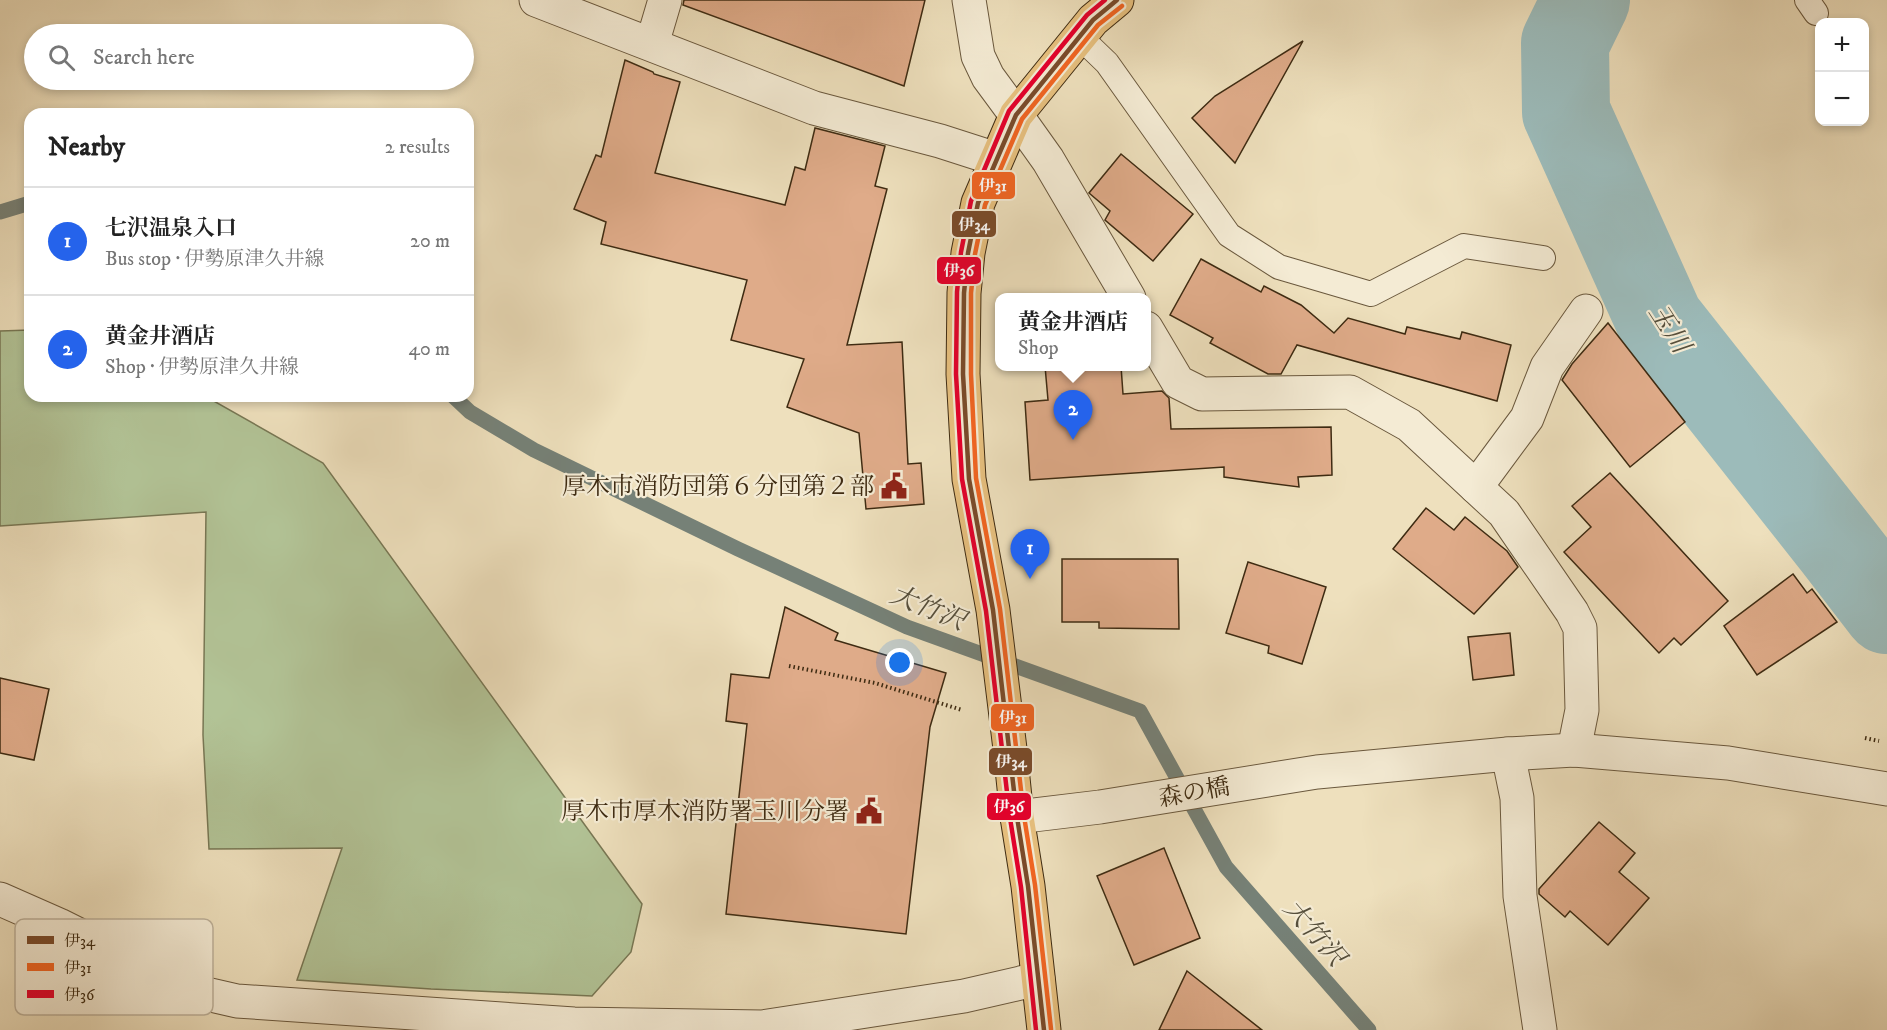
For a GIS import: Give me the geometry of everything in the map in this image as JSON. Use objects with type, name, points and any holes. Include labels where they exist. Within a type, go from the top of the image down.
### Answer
[{"type":"main road","points":[[1044,1030],[993,610],[969,478],[963,374],[964,293],[968,253],[978,203],[1016,115],[1093,20],[1117,0]]},
{"type":"street","points":[[536,0],[814,108],[940,141],[996,159]]},
{"type":"street","points":[[652,44],[665,0]]},
{"type":"street","points":[[969,0],[978,56],[988,76],[1048,160],[1127,293]]},
{"type":"street","points":[[1476,487],[1527,418],[1547,367],[1586,311]]},
{"type":"street","points":[[1151,336],[1178,382],[1202,394],[1350,392],[1409,425],[1504,513],[1572,612],[1580,628],[1582,710],[1574,750]]},
{"type":"street","name":"森の橋","points":[[1017,817],[1128,803],[1317,772],[1574,750],[1728,763],[1879,788]]},
{"type":"street","points":[[1508,754],[1517,798],[1520,896],[1540,1030]]},
{"type":"street","points":[[0,899],[45,919]]},
{"type":"street","points":[[213,996],[237,1001],[574,1024],[762,1027],[964,996],[1038,979]]},
{"type":"lane","points":[[1079,36],[1107,63],[1229,235],[1279,267],[1371,294],[1464,246],[1543,258]]},
{"type":"path","points":[[789,666],[874,683],[969,712]]},
{"type":"green space","points":[[24,330],[24,402],[216,402],[323,463],[642,904],[631,952],[592,996],[297,980],[342,848],[209,849],[203,735],[206,512],[0,526],[0,331]]},
{"type":"building","points":[[684,0],[925,0],[904,86],[683,5]]},
{"type":"building","points":[[1303,41],[1235,163],[1192,118],[1215,96]]},
{"type":"building","points":[[625,60],[654,74],[680,82],[655,173],[785,205],[795,167],[805,170],[815,128],[885,146],[875,186],[887,189],[847,345],[902,342],[908,464],[921,463],[924,504],[866,509],[859,433],[787,407],[804,359],[731,340],[747,280],[601,244],[606,222],[574,209],[596,155],[601,157]]},
{"type":"building","points":[[1121,154],[1193,214],[1153,261],[1105,220],[1110,211],[1089,193]]},
{"type":"building","points":[[1201,259],[1261,292],[1264,286],[1301,305],[1334,333],[1348,318],[1405,334],[1407,327],[1460,339],[1462,332],[1511,345],[1497,401],[1297,345],[1281,374],[1268,374],[1210,343],[1213,338],[1170,315]]},
{"type":"building","points":[[1608,323],[1685,422],[1630,467],[1562,380],[1572,364]]},
{"type":"building","points":[[1045,371],[1121,371],[1123,394],[1162,391],[1169,398],[1171,429],[1331,427],[1332,475],[1298,477],[1299,487],[1224,477],[1224,467],[1030,480],[1025,402],[1048,400]]},
{"type":"building","points":[[1610,473],[1728,601],[1681,645],[1674,638],[1659,653],[1564,552],[1591,527],[1572,506]]},
{"type":"building","points":[[1426,508],[1454,530],[1465,517],[1507,551],[1518,567],[1474,614],[1393,549]]},
{"type":"building","points":[[1062,559],[1178,559],[1179,629],[1099,628],[1099,622],[1062,622]]},
{"type":"building","points":[[1248,562],[1326,587],[1302,664],[1268,653],[1269,646],[1226,633]]},
{"type":"building","points":[[1793,574],[1807,593],[1812,589],[1837,622],[1757,675],[1724,626]]},
{"type":"building","name":"厚木市厚木消防署玉川分署","points":[[785,607],[838,633],[835,640],[946,673],[930,727],[906,934],[726,914],[747,724],[726,721],[731,674],[769,678]]},
{"type":"building","points":[[1510,633],[1514,675],[1473,680],[1468,637]]},
{"type":"building","points":[[0,678],[49,689],[34,760],[0,753]]},
{"type":"building","points":[[1599,822],[1635,853],[1619,872],[1649,898],[1608,945],[1570,911],[1565,917],[1539,894],[1539,889]]},
{"type":"building","points":[[1164,848],[1200,938],[1134,965],[1097,876]]},
{"type":"building","points":[[1187,971],[1262,1030],[1159,1030]]},
{"type":"waterway","name":"玉川","points":[[1586,0],[1565,43],[1566,112],[1660,321],[1887,610]]},
{"type":"waterway","name":"大竹沢","points":[[0,212],[24,205]]},
{"type":"waterway","name":"大竹沢","points":[[459,402],[470,412],[534,450],[738,549],[907,627],[1140,711],[1226,867],[1369,1030]]},
{"type":"transit line","name":"伊36","points":[[1036,1030],[1021,887],[1010,818],[986,611],[962,479],[956,374],[957,292],[961,252],[971,201],[1009,111],[1087,15],[1105,0]]},
{"type":"transit line","name":"伊34","points":[[1044,1030],[993,610],[969,479],[963,374],[964,293],[968,253],[978,203],[1016,115],[1093,20],[1117,0]]},
{"type":"transit line","name":"伊31","points":[[1051,1029],[1000,609],[976,478],[971,374],[971,293],[975,254],[985,205],[1022,119],[1098,25],[1122,6]]},
{"type":"place","name":"黄金井酒店","points":[[1073,440]]},
{"type":"place","name":"厚木市消防団第６分団第２部","points":[[894,486]]},
{"type":"place","name":"七沢温泉入口","points":[[1030,579]]},
{"type":"place","name":"厚木市厚木消防署玉川分署","points":[[869,811]]}]
